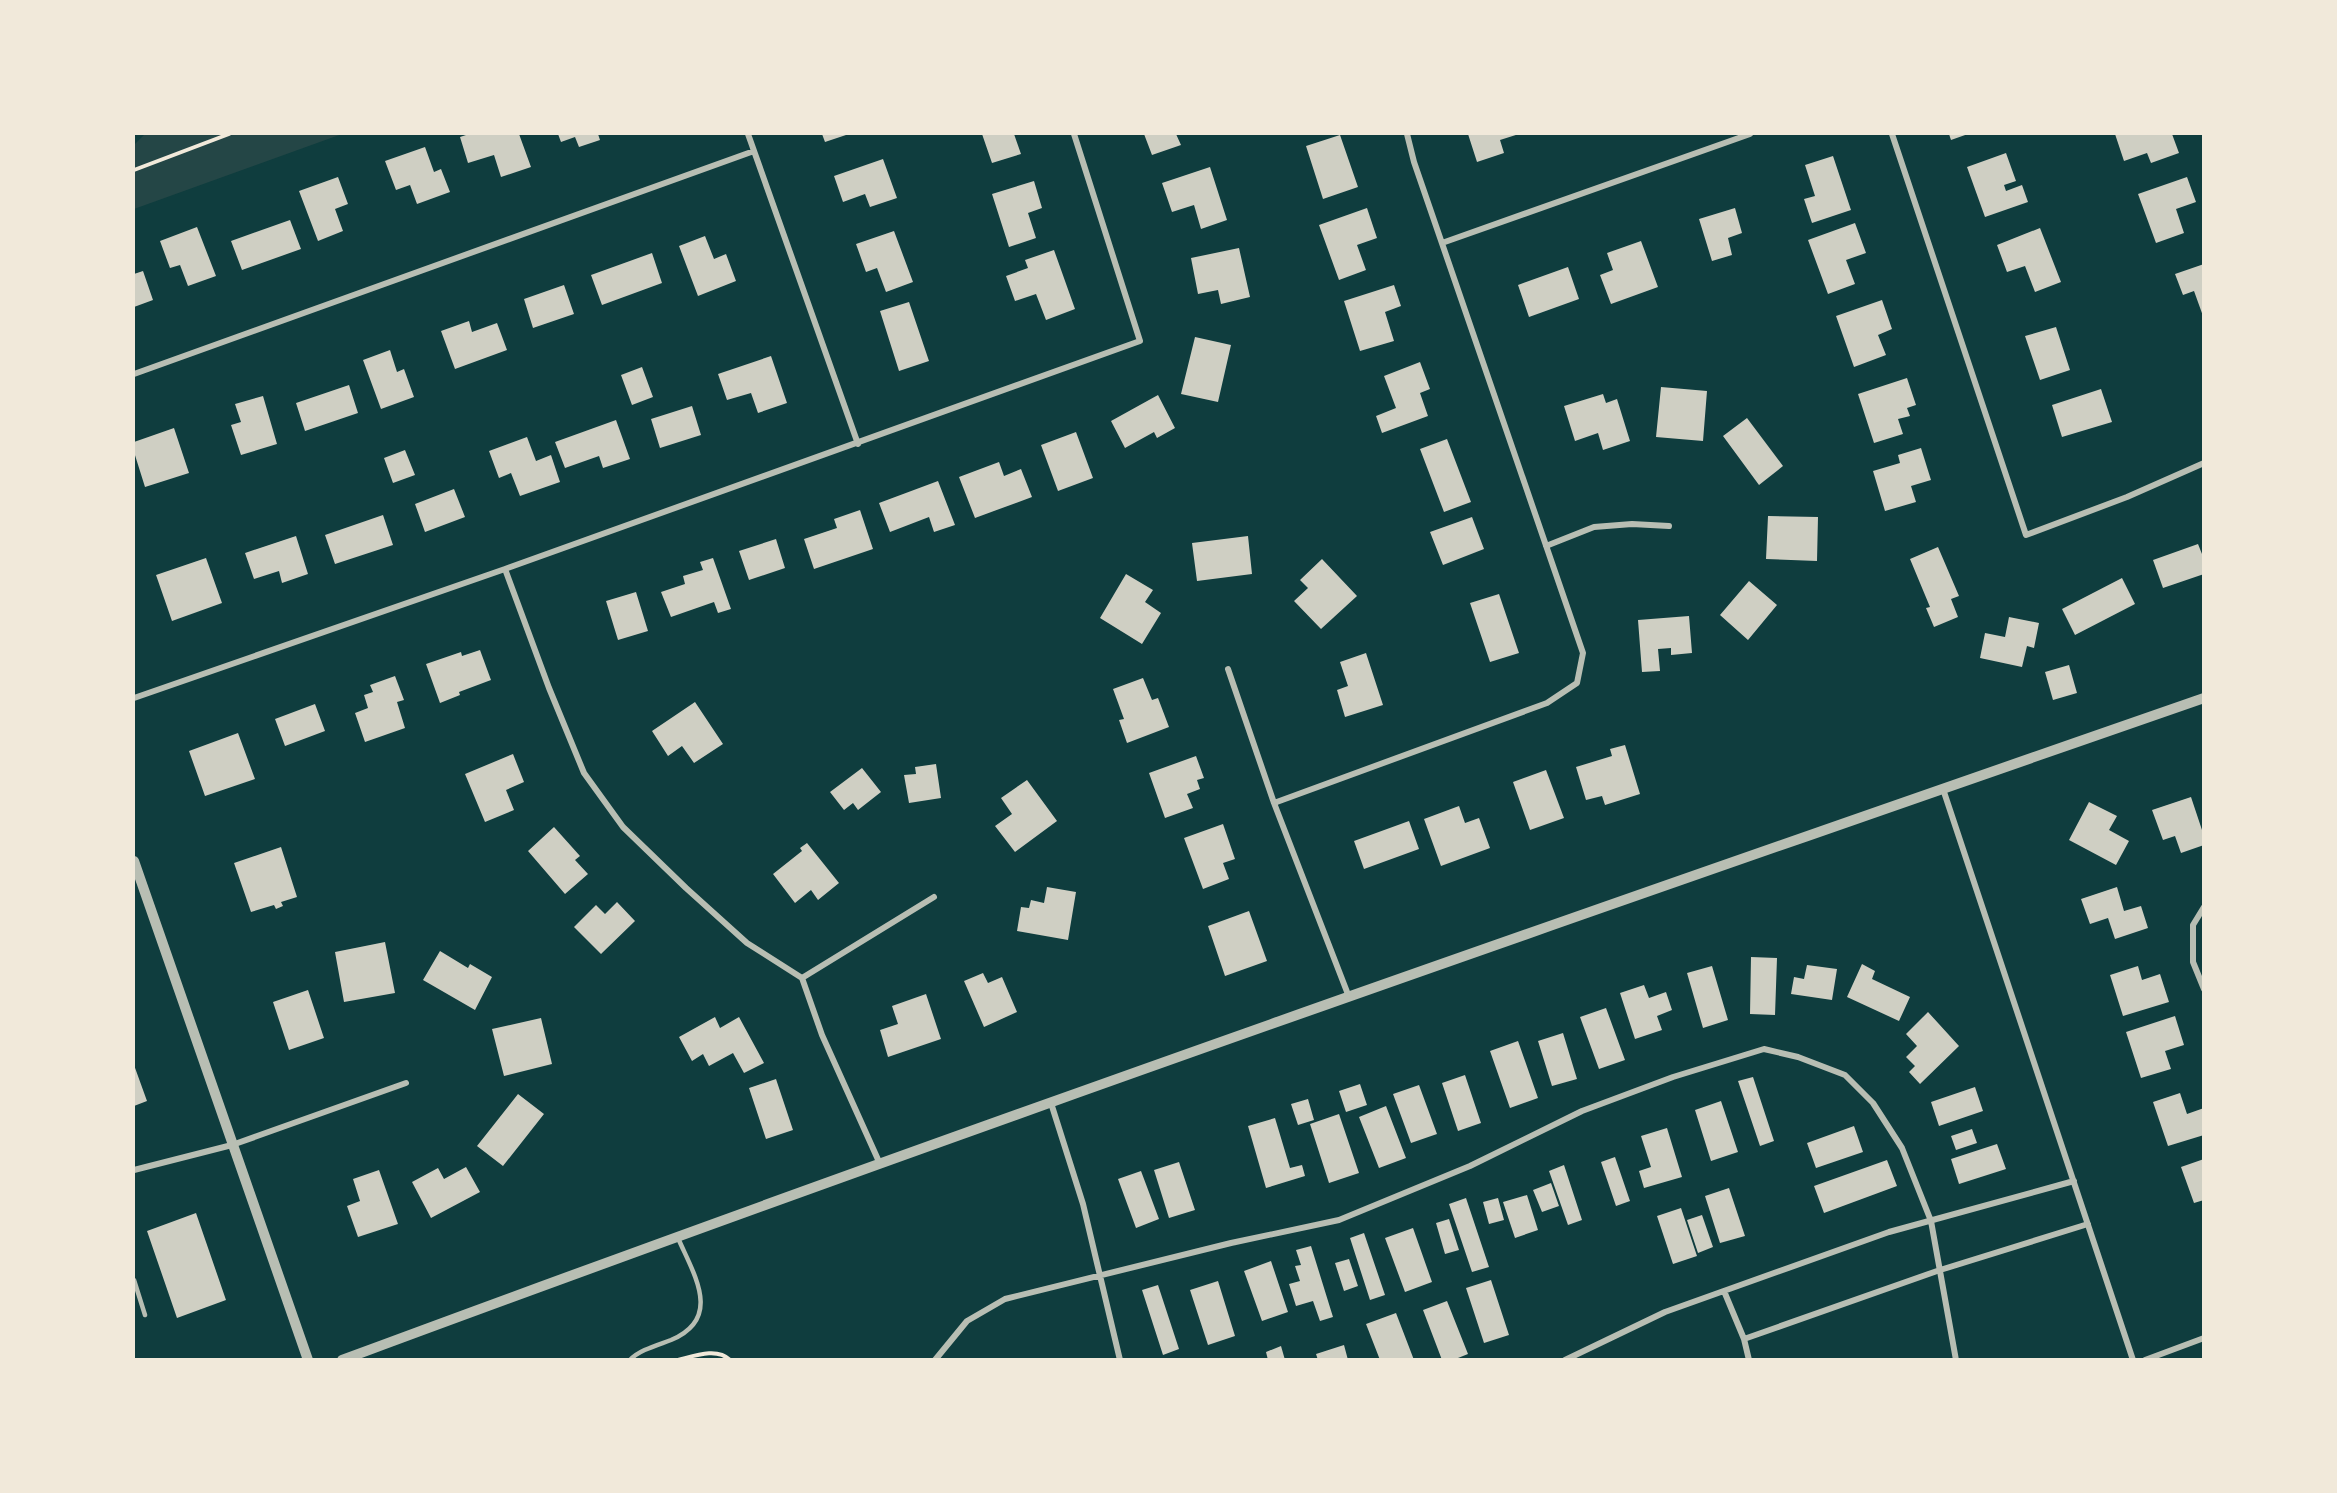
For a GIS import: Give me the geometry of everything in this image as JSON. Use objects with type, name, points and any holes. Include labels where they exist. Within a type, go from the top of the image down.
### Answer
[{"type":"street","points":[[748,134],[858,444]]},
{"type":"street","points":[[134,698],[505,570],[1140,341],[1074,134]]},
{"type":"street","points":[[1274,803],[1547,703],[1577,683],[1583,653],[1414,162],[1407,134]]},
{"type":"street","points":[[1442,243],[1750,134]]},
{"type":"street","points":[[1892,134],[2026,535],[2127,497],[2204,463]]},
{"type":"street","points":[[134,374],[753,151]]},
{"type":"street","points":[[1546,546],[1594,527],[1632,524],[1669,526]]},
{"type":"street","points":[[505,570],[549,688],[585,773],[623,827],[686,888],[747,943],[802,978],[822,1035],[880,1164]]},
{"type":"street","points":[[1228,669],[1274,803],[1349,997]]},
{"type":"street","points":[[342,1359],[677,1236],[1349,997],[2204,698]]},
{"type":"street","points":[[1943,789],[2133,1359]]},
{"type":"street","points":[[134,861],[308,1359]]},
{"type":"street","points":[[802,978],[934,897]]},
{"type":"street","points":[[2204,907],[2193,925],[2193,962],[2204,989]]},
{"type":"street","points":[[935,1358],[968,1321],[1005,1299],[1339,1220],[1470,1166],[1582,1111],[1673,1077],[1764,1049],[1798,1056],[1845,1075],[1873,1103],[1902,1148],[1931,1221],[1956,1359]]},
{"type":"street","points":[[134,1170],[232,1145],[406,1083]]},
{"type":"street","points":[[1051,1103],[1083,1204],[1120,1359]]},
{"type":"street","points":[[1565,1359],[1665,1312],[1889,1232],[2074,1181]]},
{"type":"street","points":[[1744,1339],[1940,1270],[2088,1224]]},
{"type":"street","points":[[1724,1291],[1744,1339],[1749,1359]]},
{"type":"street","points":[[2145,1359],[2204,1338]]},
{"type":"lane","points":[[630,1359],[680,1336],[698,1321],[702,1297],[677,1236]]},
{"type":"lane","points":[[134,1280],[145,1315]]},
{"type":"path","points":[[134,170],[229,134]]},
{"type":"path","points":[[678,1359],[709,1352],[728,1356],[730,1359]]},
{"type":"shaded area","points":[[145,134],[342,134],[134,209],[134,145]]},
{"type":"building","points":[[469,134],[519,134],[531,167],[501,177],[494,155],[468,163],[460,137]]},
{"type":"building","points":[[558,134],[598,134],[600,140],[579,147],[575,137],[561,142]]},
{"type":"building","points":[[822,134],[849,134],[825,142]]},
{"type":"building","points":[[982,134],[1014,134],[1021,154],[992,163]]},
{"type":"building","points":[[1144,134],[1176,134],[1181,145],[1152,155]]},
{"type":"building","points":[[1468,134],[1519,134],[1500,140],[1504,153],[1477,162]]},
{"type":"building","points":[[1949,134],[1968,134],[1951,140]]},
{"type":"building","points":[[2115,134],[2172,134],[2179,153],[2151,163],[2147,153],[2124,161]]},
{"type":"building","points":[[1340,135],[1358,187],[1323,199],[1306,146]]},
{"type":"building","points":[[425,147],[434,172],[441,169],[450,192],[417,204],[410,185],[396,190],[385,161]]},
{"type":"building","points":[[2006,153],[2016,181],[2004,185],[2006,191],[2022,185],[2028,202],[1985,217],[1967,167]]},
{"type":"building","points":[[1833,156],[1851,210],[1812,223],[1804,199],[1815,196],[1805,165]]},
{"type":"building","points":[[883,159],[897,198],[870,207],[865,194],[843,202],[834,176]]},
{"type":"building","points":[[1210,167],[1227,220],[1201,229],[1194,205],[1172,212],[1162,183]]},
{"type":"building","points":[[338,177],[348,204],[335,209],[343,231],[318,241],[299,191]]},
{"type":"building","points":[[2187,177],[2196,202],[2176,209],[2184,233],[2156,243],[2138,194]]},
{"type":"building","points":[[1034,181],[1042,208],[1028,213],[1036,238],[1009,247],[992,194]]},
{"type":"building","points":[[1367,208],[1377,238],[1357,245],[1366,270],[1339,280],[1319,225]]},
{"type":"building","points":[[1735,208],[1742,233],[1728,238],[1732,255],[1712,261],[1699,219]]},
{"type":"building","points":[[290,220],[301,249],[242,270],[231,241]]},
{"type":"building","points":[[1855,223],[1866,253],[1846,260],[1855,284],[1828,294],[1808,240]]},
{"type":"building","points":[[197,227],[216,276],[188,286],[180,265],[170,268],[160,241]]},
{"type":"building","points":[[2040,228],[2061,282],[2035,292],[2025,266],[2007,272],[1997,245]]},
{"type":"building","points":[[894,231],[913,282],[886,292],[877,268],[866,272],[856,244]]},
{"type":"building","points":[[705,236],[714,259],[726,254],[736,281],[698,296],[679,246]]},
{"type":"building","points":[[1641,241],[1658,287],[1611,304],[1600,275],[1613,270],[1607,253]]},
{"type":"building","points":[[1239,248],[1250,297],[1221,304],[1218,290],[1198,294],[1191,258]]},
{"type":"building","points":[[1054,250],[1075,309],[1046,320],[1036,294],[1015,301],[1006,276],[1028,268],[1025,260]]},
{"type":"building","points":[[652,253],[662,283],[602,305],[591,275]]},
{"type":"building","points":[[2204,264],[2203,316],[2194,291],[2183,295],[2175,274]]},
{"type":"building","points":[[1568,267],[1579,299],[1529,317],[1518,285]]},
{"type":"building","points":[[143,271],[153,300],[134,307],[134,274]]},
{"type":"building","points":[[564,285],[574,314],[533,328],[524,299]]},
{"type":"building","points":[[1394,285],[1401,306],[1385,312],[1394,341],[1360,351],[1344,301]]},
{"type":"building","points":[[1882,300],[1892,329],[1878,335],[1886,355],[1854,367],[1836,316]]},
{"type":"building","points":[[909,302],[929,361],[899,371],[880,311]]},
{"type":"building","points":[[469,321],[472,332],[497,323],[507,350],[455,369],[441,331]]},
{"type":"building","points":[[2056,327],[2070,370],[2040,380],[2025,336]]},
{"type":"building","points":[[1195,337],[1231,345],[1218,402],[1181,394]]},
{"type":"building","points":[[390,350],[397,372],[404,369],[414,397],[381,409],[363,360]]},
{"type":"building","points":[[771,356],[787,403],[758,413],[751,393],[727,400],[718,374]]},
{"type":"building","points":[[1420,362],[1430,389],[1420,393],[1428,416],[1382,433],[1376,416],[1396,408],[1384,376]]},
{"type":"building","points":[[642,367],[653,397],[632,405],[621,375]]},
{"type":"building","points":[[1907,378],[1916,405],[1907,408],[1910,416],[1898,419],[1903,434],[1874,443],[1858,394]]},
{"type":"building","points":[[349,385],[358,413],[305,431],[296,403]]},
{"type":"building","points":[[1661,387],[1707,391],[1703,441],[1656,437]]},
{"type":"building","points":[[2101,389],[2112,422],[2062,437],[2052,405]]},
{"type":"building","points":[[1603,394],[1606,403],[1617,399],[1630,441],[1603,450],[1598,433],[1575,441],[1564,406]]},
{"type":"building","points":[[1158,395],[1175,428],[1157,438],[1154,432],[1125,448],[1111,421]]},
{"type":"building","points":[[263,396],[277,444],[241,455],[231,425],[241,422],[235,404]]},
{"type":"building","points":[[692,406],[701,435],[660,448],[651,419]]},
{"type":"building","points":[[1747,418],[1783,466],[1759,485],[1723,436]]},
{"type":"building","points":[[616,420],[630,459],[603,468],[599,456],[565,468],[555,442]]},
{"type":"building","points":[[174,428],[189,473],[145,487],[134,452],[134,442]]},
{"type":"building","points":[[1076,432],[1093,478],[1058,491],[1041,445]]},
{"type":"building","points":[[527,437],[536,461],[551,455],[560,482],[520,496],[511,473],[499,478],[489,451]]},
{"type":"building","points":[[1447,439],[1471,502],[1444,512],[1420,449]]},
{"type":"building","points":[[1921,448],[1931,480],[1911,486],[1916,502],[1885,511],[1873,471],[1900,463],[1898,455]]},
{"type":"building","points":[[405,450],[415,475],[393,483],[384,458]]},
{"type":"building","points":[[999,462],[1004,476],[1021,469],[1032,497],[975,518],[959,477]]},
{"type":"building","points":[[938,481],[955,525],[934,532],[929,517],[890,532],[879,503]]},
{"type":"building","points":[[454,489],[465,517],[425,532],[415,504]]},
{"type":"building","points":[[860,510],[873,549],[814,569],[804,539],[837,528],[834,519]]},
{"type":"building","points":[[383,515],[393,545],[335,564],[325,535]]},
{"type":"building","points":[[1768,516],[1818,517],[1817,561],[1766,559]]},
{"type":"building","points":[[1472,517],[1484,549],[1443,565],[1430,532]]},
{"type":"building","points":[[296,536],[308,574],[282,583],[279,571],[254,579],[245,553]]},
{"type":"building","points":[[1248,536],[1252,574],[1197,581],[1192,543]]},
{"type":"building","points":[[776,539],[785,568],[749,580],[739,551]]},
{"type":"building","points":[[2198,544],[2204,559],[2204,574],[2163,588],[2153,560]]},
{"type":"building","points":[[1938,547],[1959,596],[1951,599],[1958,617],[1934,627],[1926,608],[1930,607],[1910,559]]},
{"type":"building","points":[[206,558],[222,603],[172,621],[156,575]]},
{"type":"building","points":[[713,558],[731,609],[718,613],[714,602],[671,617],[661,592],[685,584],[683,576],[703,570],[700,562]]},
{"type":"building","points":[[1322,559],[1357,596],[1321,629],[1294,601],[1308,588],[1300,580]]},
{"type":"building","points":[[1126,574],[1153,590],[1145,602],[1161,613],[1142,644],[1100,618]]},
{"type":"building","points":[[2122,578],[2135,604],[2075,635],[2062,609]]},
{"type":"building","points":[[1749,581],[1777,605],[1748,640],[1720,615]]},
{"type":"building","points":[[636,592],[648,631],[618,640],[606,601]]},
{"type":"building","points":[[1499,594],[1519,653],[1490,662],[1470,603]]},
{"type":"building","points":[[1689,616],[1692,653],[1671,655],[1671,648],[1658,649],[1660,671],[1642,672],[1638,620]]},
{"type":"building","points":[[2009,617],[2039,623],[2034,648],[2027,646],[2022,667],[1980,658],[1985,633],[2005,637]]},
{"type":"building","points":[[480,650],[491,680],[459,692],[460,695],[440,703],[426,664],[461,652],[462,656]]},
{"type":"building","points":[[1366,653],[1383,705],[1345,717],[1337,690],[1348,686],[1340,662]]},
{"type":"building","points":[[2069,665],[2077,693],[2053,700],[2045,672]]},
{"type":"building","points":[[395,676],[404,700],[397,702],[405,728],[365,742],[355,713],[368,708],[364,695],[373,692],[370,685]]},
{"type":"building","points":[[1143,678],[1152,700],[1158,698],[1169,727],[1127,743],[1119,720],[1124,719],[1113,689]]},
{"type":"building","points":[[695,702],[723,744],[694,763],[682,746],[668,756],[652,731]]},
{"type":"building","points":[[315,704],[325,731],[285,746],[275,719]]},
{"type":"building","points":[[238,733],[255,779],[205,796],[189,751]]},
{"type":"building","points":[[1625,745],[1640,794],[1605,805],[1602,796],[1586,800],[1576,767],[1612,756],[1610,749]]},
{"type":"building","points":[[513,754],[524,782],[506,790],[514,810],[485,822],[465,774]]},
{"type":"building","points":[[1196,756],[1204,778],[1197,780],[1200,789],[1187,794],[1193,808],[1165,818],[1149,773]]},
{"type":"building","points":[[936,764],[941,798],[909,803],[904,775],[916,774],[915,767]]},
{"type":"building","points":[[862,768],[881,792],[858,810],[853,803],[844,810],[830,792]]},
{"type":"building","points":[[1546,770],[1564,818],[1530,830],[1513,782]]},
{"type":"building","points":[[1027,780],[1057,821],[1015,852],[995,826],[1012,814],[1001,798]]},
{"type":"building","points":[[2191,797],[2204,836],[2204,845],[2181,853],[2175,836],[2163,840],[2152,810]]},
{"type":"building","points":[[2089,802],[2117,816],[2109,830],[2129,841],[2116,865],[2069,840]]},
{"type":"building","points":[[1459,806],[1465,823],[1479,818],[1490,848],[1441,866],[1424,819]]},
{"type":"building","points":[[1409,821],[1419,849],[1364,869],[1354,841]]},
{"type":"building","points":[[1223,824],[1235,859],[1223,863],[1229,879],[1203,889],[1184,838]]},
{"type":"building","points":[[554,827],[580,856],[575,860],[588,874],[565,894],[528,851]]},
{"type":"building","points":[[807,843],[839,883],[818,900],[811,890],[795,903],[773,874],[802,851],[800,848]]},
{"type":"building","points":[[281,847],[297,897],[281,902],[283,906],[276,909],[274,905],[251,912],[234,863]]},
{"type":"building","points":[[1047,887],[1076,892],[1068,940],[1017,931],[1021,907],[1029,908],[1031,900],[1044,903]]},
{"type":"building","points":[[2117,887],[2124,911],[2141,906],[2148,928],[2115,939],[2108,918],[2090,924],[2081,899]]},
{"type":"building","points":[[617,902],[635,921],[601,954],[574,927],[596,905],[605,914]]},
{"type":"building","points":[[1249,911],[1267,961],[1225,976],[1208,926]]},
{"type":"building","points":[[385,942],[395,993],[344,1002],[335,952]]},
{"type":"building","points":[[440,951],[468,968],[470,964],[492,977],[475,1010],[423,980]]},
{"type":"building","points":[[1751,957],[1777,958],[1775,1015],[1750,1014]]},
{"type":"building","points":[[1862,964],[1875,971],[1872,979],[1910,997],[1899,1021],[1847,997]]},
{"type":"building","points":[[1807,965],[1837,969],[1832,1000],[1791,994],[1794,977],[1804,979]]},
{"type":"building","points":[[1712,966],[1728,1020],[1703,1028],[1687,973]]},
{"type":"building","points":[[2138,966],[2142,980],[2160,974],[2169,1002],[2123,1016],[2110,975]]},
{"type":"building","points":[[983,973],[988,983],[1002,977],[1017,1012],[984,1027],[964,981]]},
{"type":"building","points":[[1644,985],[1649,998],[1666,992],[1672,1010],[1657,1016],[1662,1030],[1635,1039],[1620,993]]},
{"type":"building","points":[[308,990],[324,1038],[289,1050],[273,1002]]},
{"type":"building","points":[[926,994],[941,1039],[888,1057],[880,1030],[898,1024],[892,1006]]},
{"type":"building","points":[[1606,1008],[1625,1060],[1599,1069],[1580,1017]]},
{"type":"building","points":[[1928,1012],[1959,1046],[1920,1084],[1909,1072],[1915,1066],[1906,1057],[1917,1046],[1906,1034]]},
{"type":"building","points":[[2175,1016],[2184,1045],[2165,1051],[2171,1069],[2141,1078],[2126,1032]]},
{"type":"building","points":[[715,1017],[720,1028],[739,1017],[764,1063],[744,1073],[733,1053],[709,1066],[703,1054],[692,1061],[679,1037]]},
{"type":"building","points":[[541,1018],[552,1064],[504,1076],[492,1029]]},
{"type":"building","points":[[1563,1033],[1577,1079],[1552,1086],[1538,1041]]},
{"type":"building","points":[[1518,1041],[1538,1098],[1510,1108],[1490,1051]]},
{"type":"building","points":[[134,1065],[147,1101],[134,1106]]},
{"type":"building","points":[[1465,1075],[1481,1123],[1458,1131],[1442,1083]]},
{"type":"building","points":[[1753,1077],[1774,1141],[1760,1146],[1738,1081]]},
{"type":"building","points":[[776,1079],[793,1130],[766,1139],[749,1088]]},
{"type":"building","points":[[1360,1084],[1367,1105],[1346,1112],[1339,1091]]},
{"type":"building","points":[[1419,1085],[1437,1134],[1411,1143],[1393,1094]]},
{"type":"building","points":[[1975,1087],[1983,1111],[1939,1126],[1931,1102]]},
{"type":"building","points":[[2180,1093],[2187,1114],[2204,1108],[2204,1135],[2168,1146],[2153,1102]]},
{"type":"building","points":[[518,1094],[544,1114],[503,1166],[477,1146]]},
{"type":"building","points":[[1308,1099],[1314,1120],[1298,1125],[1291,1104]]},
{"type":"building","points":[[1721,1101],[1738,1152],[1711,1161],[1695,1110]]},
{"type":"building","points":[[1386,1106],[1406,1158],[1379,1168],[1359,1117]]},
{"type":"building","points":[[1339,1114],[1359,1173],[1329,1183],[1310,1124]]},
{"type":"building","points":[[1275,1118],[1290,1168],[1302,1165],[1305,1176],[1266,1188],[1248,1126]]},
{"type":"building","points":[[1854,1126],[1863,1152],[1816,1168],[1807,1143]]},
{"type":"building","points":[[1667,1128],[1682,1177],[1644,1188],[1639,1171],[1651,1167],[1641,1136]]},
{"type":"building","points":[[1972,1129],[1977,1143],[1956,1150],[1951,1136]]},
{"type":"building","points":[[1997,1144],[2006,1169],[1959,1184],[1951,1159]]},
{"type":"building","points":[[1615,1157],[1630,1201],[1616,1206],[1601,1162]]},
{"type":"building","points":[[2204,1159],[2204,1200],[2194,1203],[2181,1167]]},
{"type":"building","points":[[1887,1160],[1897,1186],[1824,1213],[1814,1186]]},
{"type":"building","points":[[1179,1162],[1195,1210],[1169,1218],[1154,1170]]},
{"type":"building","points":[[1564,1165],[1582,1220],[1568,1225],[1549,1171]]},
{"type":"building","points":[[466,1167],[480,1192],[431,1218],[412,1182],[438,1168],[444,1179]]},
{"type":"building","points":[[379,1170],[398,1224],[358,1237],[347,1206],[360,1201],[353,1179]]},
{"type":"building","points":[[1141,1171],[1159,1219],[1136,1228],[1118,1179]]},
{"type":"building","points":[[1551,1183],[1559,1206],[1542,1212],[1533,1190]]},
{"type":"building","points":[[1729,1188],[1745,1236],[1720,1243],[1705,1196]]},
{"type":"building","points":[[1527,1195],[1538,1230],[1515,1238],[1503,1202]]},
{"type":"building","points":[[1466,1198],[1489,1267],[1472,1272],[1449,1204]]},
{"type":"building","points":[[1498,1198],[1504,1220],[1489,1224],[1483,1202]]},
{"type":"building","points":[[1681,1208],[1697,1256],[1673,1264],[1657,1216]]},
{"type":"building","points":[[196,1213],[226,1300],[177,1318],[147,1231]]},
{"type":"building","points":[[1702,1215],[1713,1247],[1698,1253],[1687,1220]]},
{"type":"building","points":[[1449,1219],[1459,1250],[1445,1254],[1436,1223]]},
{"type":"building","points":[[1413,1228],[1432,1282],[1405,1292],[1385,1238]]},
{"type":"building","points":[[1364,1233],[1385,1295],[1370,1300],[1350,1238]]},
{"type":"building","points":[[1311,1246],[1333,1317],[1320,1321],[1313,1301],[1296,1306],[1289,1284],[1300,1281],[1295,1266],[1301,1265],[1296,1250]]},
{"type":"building","points":[[1349,1259],[1358,1286],[1344,1291],[1335,1263]]},
{"type":"building","points":[[1271,1261],[1288,1312],[1262,1321],[1244,1271]]},
{"type":"building","points":[[1491,1280],[1509,1335],[1484,1343],[1466,1288]]},
{"type":"building","points":[[1218,1281],[1235,1336],[1208,1345],[1190,1290]]},
{"type":"building","points":[[1158,1285],[1179,1349],[1163,1355],[1142,1290]]},
{"type":"building","points":[[1447,1301],[1468,1354],[1453,1360],[1442,1360],[1423,1310]]},
{"type":"building","points":[[1396,1313],[1414,1360],[1380,1360],[1366,1324]]},
{"type":"building","points":[[1344,1345],[1348,1360],[1318,1360],[1316,1354]]},
{"type":"building","points":[[1281,1346],[1285,1360],[1268,1360],[1266,1352]]}]
